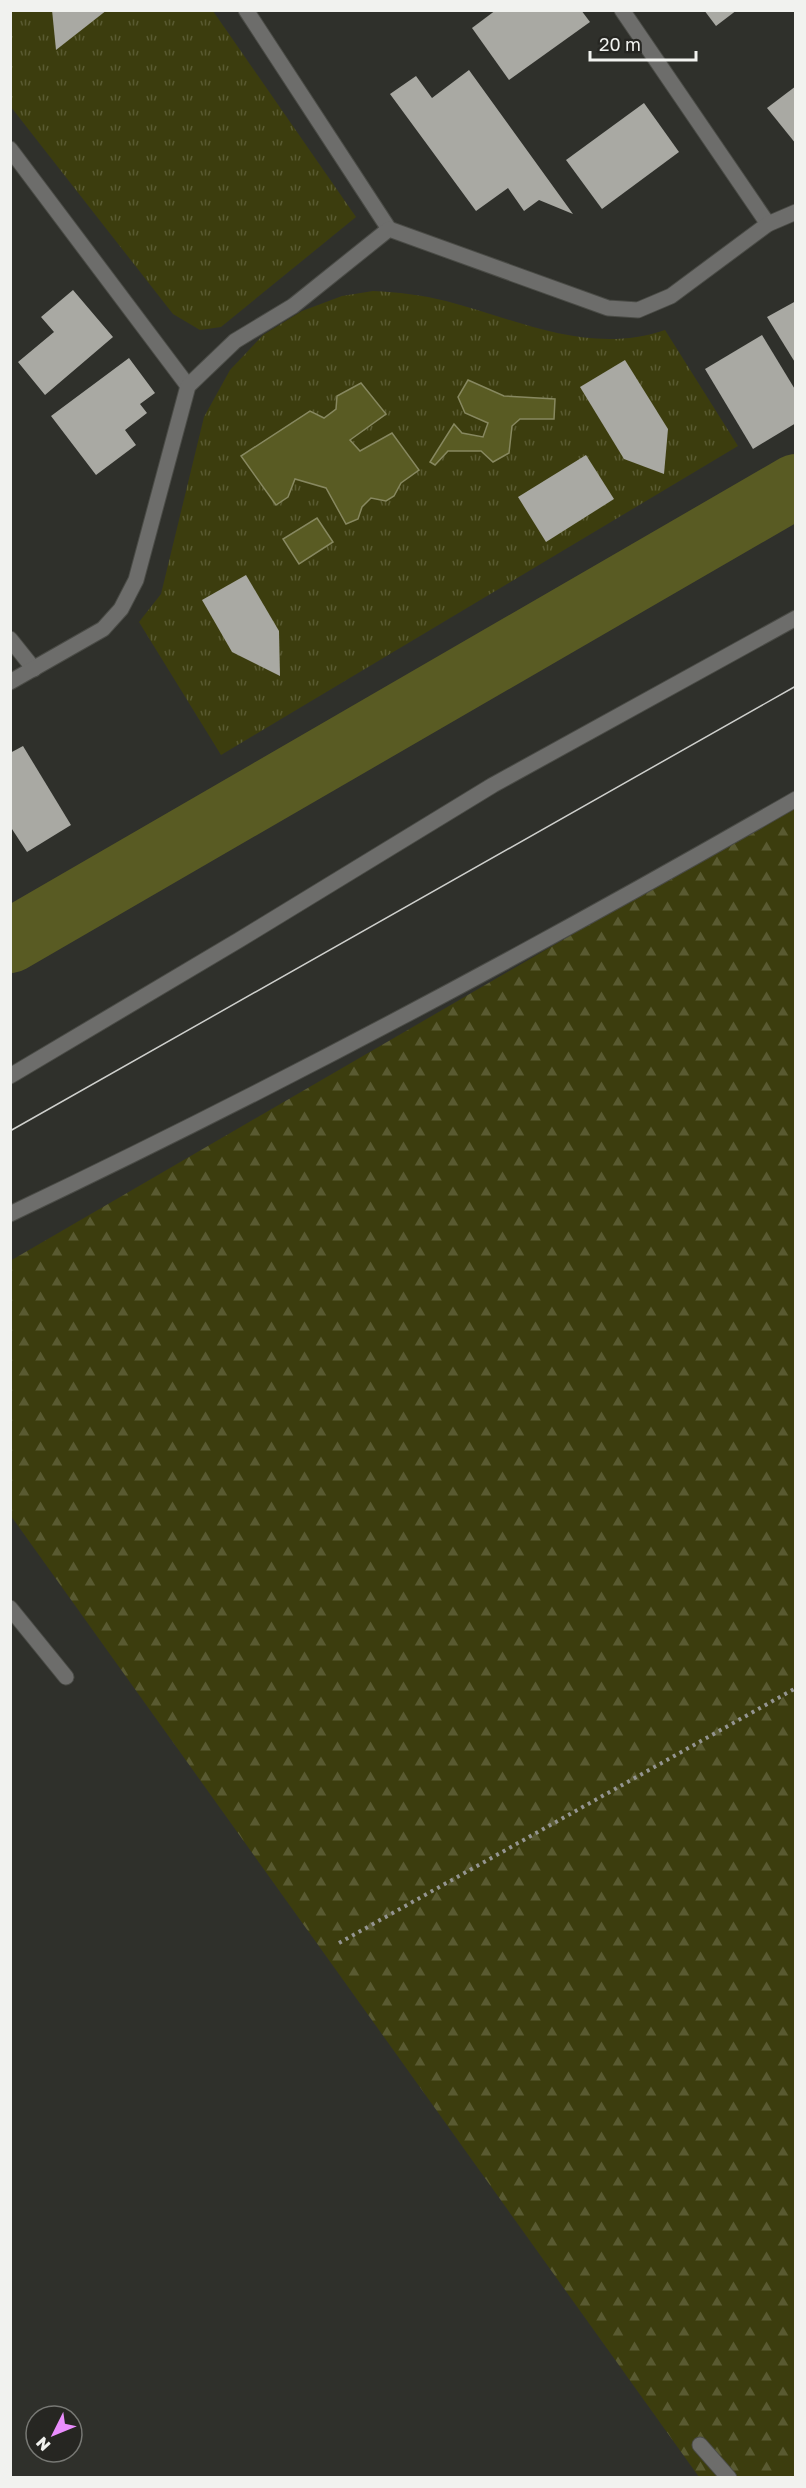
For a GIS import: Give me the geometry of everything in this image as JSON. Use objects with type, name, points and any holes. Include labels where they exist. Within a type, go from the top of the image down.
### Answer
[{"type":"street","points":[[246,10],[389,229],[608,308],[638,310],[671,297],[768,224],[795,212]]},
{"type":"street","points":[[622,10],[768,224]]},
{"type":"street","points":[[10,149],[188,386]]},
{"type":"street","points":[[10,682],[103,629],[121,609],[136,580],[188,386],[235,341],[293,306],[389,229]]},
{"type":"street","points":[[10,1076],[493,785],[795,618]]},
{"type":"street","points":[[10,639],[34,669]]},
{"type":"street","points":[[10,1214],[217,1113],[658,878],[795,800]]},
{"type":"street","points":[[10,1608],[66,1677]]},
{"type":"street","points":[[700,2445],[729,2478]]},
{"type":"path","points":[[339,1943],[795,1688]]},
{"type":"green space","points":[[11,11],[213,11],[356,217],[221,327],[200,330],[173,314],[11,107]]},
{"type":"green space","points":[[373,291],[437,299],[527,325],[582,337],[609,339],[637,337],[665,330],[738,446],[221,755],[139,622],[161,594],[204,417],[230,370],[263,335],[302,311],[342,296]]},
{"type":"green space","points":[[795,805],[795,2477],[699,2477],[11,1516],[10,1261]]},
{"type":"shaded area","points":[[468,380],[504,396],[555,399],[554,419],[520,419],[512,426],[509,453],[493,462],[481,451],[448,451],[435,465],[430,462],[454,424],[462,433],[483,437],[488,423],[465,413],[458,397]]},
{"type":"shaded area","points":[[361,383],[386,414],[350,440],[360,451],[392,433],[419,470],[401,483],[394,496],[386,501],[371,498],[362,507],[358,519],[346,524],[326,488],[295,479],[288,497],[276,505],[241,456],[310,411],[324,418],[336,409],[337,396]]},
{"type":"shaded area","points":[[317,518],[333,542],[299,564],[283,539]]},
{"type":"building","points":[[52,10],[107,10],[56,50]]},
{"type":"building","points":[[496,10],[581,10],[590,22],[509,80],[472,28]]},
{"type":"building","points":[[704,10],[737,10],[716,26]]},
{"type":"building","points":[[469,70],[573,214],[539,200],[524,211],[508,188],[476,211],[390,94],[416,76],[432,98]]},
{"type":"building","points":[[796,86],[796,144],[767,108]]},
{"type":"building","points":[[644,103],[679,152],[602,209],[566,160]]},
{"type":"building","points":[[73,290],[113,337],[45,395],[18,362],[54,332],[41,317]]},
{"type":"building","points":[[796,301],[796,364],[767,317]]},
{"type":"building","points":[[762,335],[796,391],[796,423],[753,449],[705,369]]},
{"type":"building","points":[[129,358],[155,393],[140,404],[147,413],[125,430],[136,445],[96,475],[51,416]]},
{"type":"building","points":[[625,360],[668,429],[664,474],[624,459],[580,387]]},
{"type":"building","points":[[586,455],[614,499],[546,542],[518,497]]},
{"type":"building","points":[[246,575],[279,631],[280,676],[232,652],[202,600]]},
{"type":"building","points":[[23,746],[71,825],[27,852],[10,826],[10,753]]},
{"type":"waterway","points":[[10,941],[796,486]]},
{"type":"tram line","points":[[10,1131],[796,686]]}]
